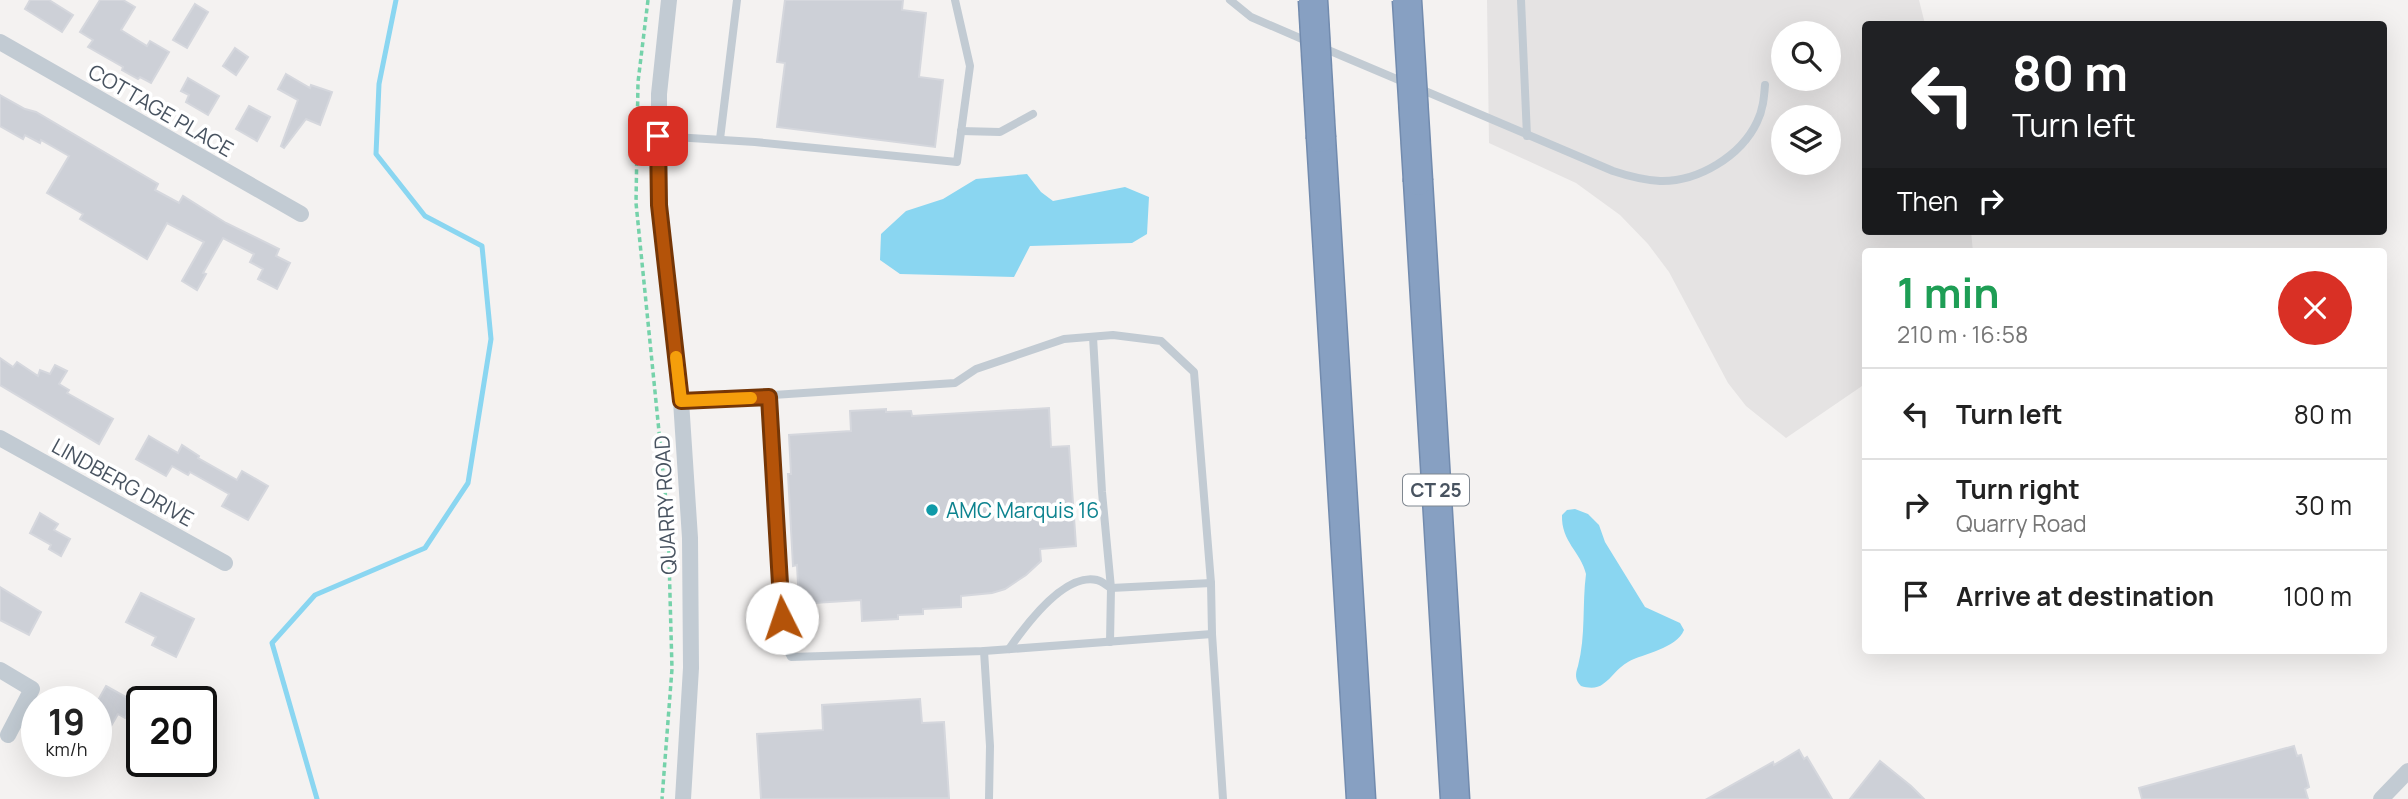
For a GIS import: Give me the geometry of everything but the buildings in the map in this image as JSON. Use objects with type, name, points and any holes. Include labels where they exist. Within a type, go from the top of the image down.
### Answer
[{"type":"highway","points":[[1313,0],[1361,799]]},
{"type":"highway","name":"CT 25","points":[[1407,0],[1455,799]]},
{"type":"highway","points":[[1354,799],[1356,712]]},
{"type":"street","name":"QUARRY ROAD","points":[[669,0],[659,94],[659,205],[681,401],[691,551],[691,668],[683,799]]},
{"type":"street","name":"COTTAGE PLACE","points":[[0,42],[301,214]]},
{"type":"street","name":"LINDBERG DRIVE","points":[[0,438],[225,563]]},
{"type":"street","points":[[0,670],[32,689],[8,735]]},
{"type":"street","points":[[2381,799],[2408,771]]},
{"type":"lane","points":[[720,139],[737,0]]},
{"type":"lane","points":[[658,136],[720,139],[957,162],[970,66],[956,0]]},
{"type":"lane","points":[[1230,0],[1251,17],[1270,26],[1635,178],[1661,181],[1678,179],[1698,174],[1717,163],[1742,144],[1758,121],[1763,107],[1765,85]]},
{"type":"lane","points":[[1521,0],[1527,135]]},
{"type":"lane","points":[[961,131],[1000,132],[1033,114]]},
{"type":"lane","points":[[681,401],[955,383],[976,369],[1064,339],[1113,335],[1161,341],[1194,372],[1211,583],[1223,799]]},
{"type":"lane","points":[[1093,337],[1102,492],[1111,588],[1110,642]]},
{"type":"lane","points":[[769,397],[782,640],[791,657],[984,651],[1212,634]]},
{"type":"lane","points":[[1009,649],[1030,619],[1051,597],[1081,580],[1097,580],[1111,588],[1211,583]]},
{"type":"lane","points":[[984,651],[990,746],[989,799]]},
{"type":"path","points":[[648,0],[638,82],[636,204],[668,522],[672,669],[662,799]]},
{"type":"shaded area","points":[[1487,0],[1919,0],[1924,21],[1862,21],[1862,235],[1971,235],[1973,248],[1862,248],[1862,386],[1786,438],[1746,406],[1728,383],[1669,272],[1648,244],[1620,215],[1576,183],[1489,143]]},
{"type":"water","points":[[1027,174],[1041,192],[1053,201],[1125,187],[1149,197],[1147,234],[1132,243],[1030,246],[1014,277],[900,274],[880,260],[881,234],[906,211],[943,199],[976,179]]},
{"type":"water","points":[[1575,509],[1588,514],[1599,525],[1605,542],[1645,607],[1680,623],[1684,630],[1674,642],[1628,662],[1601,686],[1589,688],[1581,686],[1576,677],[1582,643],[1586,574],[1565,533],[1562,515],[1567,510]]},
{"type":"waterway","points":[[317,799],[272,643],[315,595],[425,548],[468,483],[491,339],[482,246],[425,216],[376,154],[379,84],[396,0]]},
{"type":"slow traffic","points":[[676,357],[681,401],[751,398]]},
{"type":"place","name":"AMC Marquis 16","points":[[932,510]]},
{"type":"route","points":[[658,136],[659,205],[681,401],[769,397],[782,618]]}]
